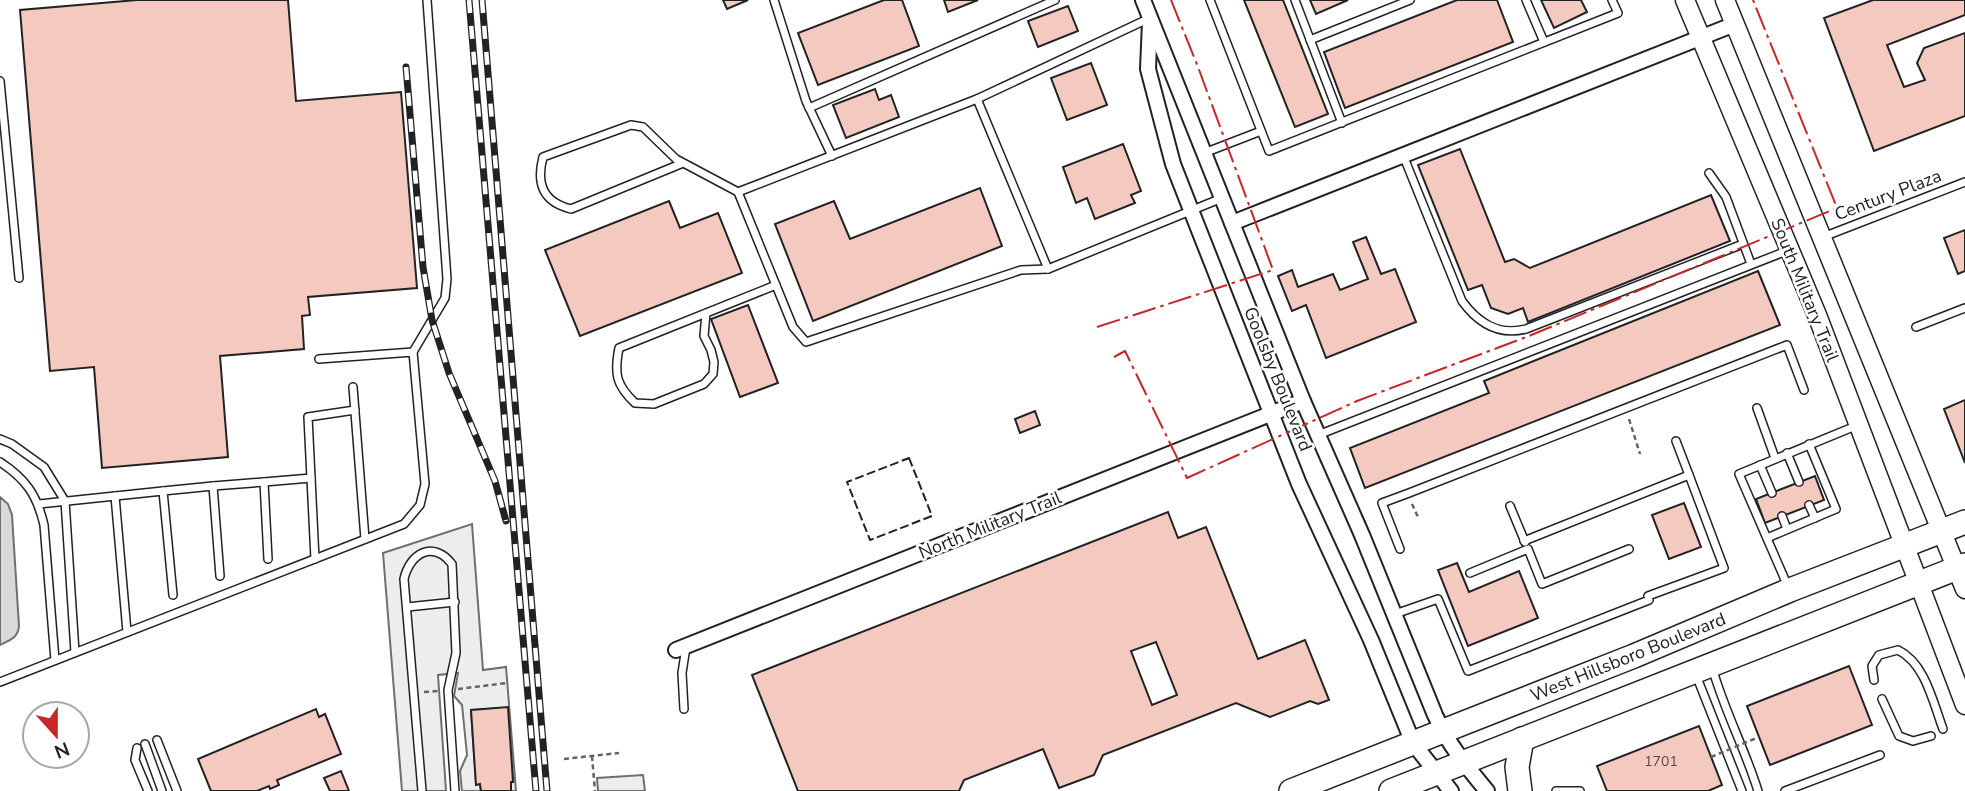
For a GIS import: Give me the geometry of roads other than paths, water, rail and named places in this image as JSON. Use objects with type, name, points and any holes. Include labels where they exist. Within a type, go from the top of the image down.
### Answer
[{"type":"main road","name":"West Hillsboro Boulevard","points":[[1291,791],[1634,656],[1790,590],[1965,523]]},
{"type":"main road","name":"West Hillsboro Boulevard","points":[[1391,791],[1918,584],[1962,574]]},
{"type":"main road","points":[[1520,791],[1517,768],[1522,739]]},
{"type":"street","name":"Goolsby Boulevard","points":[[1143,0],[1303,401],[1442,731]]},
{"type":"street","name":"South Military Trail","points":[[1685,0],[1790,250],[1918,584]]},
{"type":"street","name":"South Military Trail","points":[[1725,0],[1941,532],[1962,574]]},
{"type":"street","name":"Goolsby Boulevard","points":[[1150,18],[1148,69],[1173,164],[1299,484],[1371,640],[1413,743],[1451,791]]},
{"type":"street","points":[[1233,223],[1735,24]]},
{"type":"street","name":"North Military Trail","points":[[681,648],[1303,401]]},
{"type":"street","points":[[1918,584],[1965,705]]},
{"type":"street","points":[[1442,731],[1463,763],[1487,791]]},
{"type":"lane","points":[[0,682],[404,524],[420,505],[425,484],[413,352],[445,298],[447,279],[427,0]]},
{"type":"lane","points":[[774,0],[809,107],[832,156]]},
{"type":"lane","points":[[809,107],[1055,0]]},
{"type":"lane","points":[[1210,0],[1269,151],[1618,13],[1612,0]]},
{"type":"lane","points":[[1295,0],[1342,122]]},
{"type":"lane","points":[[1310,40],[1410,0]]},
{"type":"lane","points":[[1525,0],[1544,42]]},
{"type":"lane","points":[[738,192],[977,99],[1150,18]]},
{"type":"lane","points":[[0,81],[4,175],[19,278]]},
{"type":"lane","points":[[977,99],[1048,269]]},
{"type":"lane","points":[[683,163],[571,209],[556,205],[543,191],[539,171],[543,157],[631,125],[643,127],[683,163],[738,192],[793,327],[806,342],[1021,270],[1048,269],[1222,198]]},
{"type":"lane","points":[[1204,153],[1261,131]]},
{"type":"lane","points":[[1403,155],[1462,301],[1476,318],[1499,331],[1514,332],[1526,329],[1744,243]]},
{"type":"lane","points":[[1709,173],[1726,197],[1751,264]]},
{"type":"lane","name":"Century Plaza","points":[[1823,237],[1965,182]]},
{"type":"lane","points":[[1317,435],[1790,250]]},
{"type":"lane","points":[[706,313],[704,336],[711,350],[713,374],[704,384],[654,404],[635,403],[621,390],[615,368],[619,348],[706,313],[776,285]]},
{"type":"lane","points":[[1916,327],[1965,308]]},
{"type":"lane","points":[[1400,549],[1382,503],[1787,345],[1804,390]]},
{"type":"lane","points":[[319,359],[413,352]]},
{"type":"lane","points":[[353,387],[365,539]]},
{"type":"lane","points":[[1757,408],[1775,458]]},
{"type":"lane","points":[[315,559],[307,417],[355,410]]},
{"type":"lane","points":[[1790,590],[1739,474],[1858,425]]},
{"type":"lane","points":[[0,439],[12,444],[44,467],[65,501],[75,652]]},
{"type":"lane","points":[[1394,614],[1438,599],[1468,671],[1724,568],[1676,440]]},
{"type":"lane","points":[[1767,538],[1836,509],[1809,444]]},
{"type":"lane","points":[[1787,453],[1799,482]]},
{"type":"lane","points":[[0,463],[15,472],[39,504],[44,525],[55,660]]},
{"type":"lane","points":[[1760,465],[1772,493]]},
{"type":"lane","points":[[1524,541],[1689,475]]},
{"type":"lane","points":[[39,504],[311,478]]},
{"type":"lane","points":[[264,482],[268,559]]},
{"type":"lane","points":[[213,486],[220,576]]},
{"type":"lane","points":[[163,491],[173,596]]},
{"type":"lane","points":[[115,496],[127,632]]},
{"type":"lane","points":[[1809,505],[1815,518]]},
{"type":"lane","points":[[1510,506],[1542,584],[1629,549]]},
{"type":"lane","points":[[1782,516],[1787,529]]},
{"type":"lane","points":[[1470,573],[1528,549]]},
{"type":"lane","points":[[422,791],[404,579],[407,565],[417,555],[432,551],[445,555],[452,564],[456,653],[448,690],[455,791]]},
{"type":"lane","points":[[407,607],[455,602]]},
{"type":"lane","points":[[681,648],[684,709]]},
{"type":"lane","points":[[1874,680],[1872,666],[1879,655],[1898,650],[1908,654],[1926,685],[1943,729]]},
{"type":"lane","points":[[1703,668],[1742,791]]},
{"type":"lane","points":[[1703,668],[1719,693],[1744,750],[1758,791]]},
{"type":"lane","points":[[1882,699],[1899,736],[1913,741],[1931,736]]},
{"type":"lane","points":[[157,740],[177,791]]},
{"type":"lane","points":[[145,744],[162,791]]},
{"type":"lane","points":[[137,748],[135,760],[148,791]]},
{"type":"lane","points":[[1785,791],[1880,755]]},
{"type":"lane","points":[[1556,791],[1580,791]]},
{"type":"railway","points":[[469,0],[536,791]]},
{"type":"railway","points":[[482,0],[547,791]]},
{"type":"railway","points":[[406,67],[423,267],[432,320],[449,373],[495,481],[506,521]]}]
